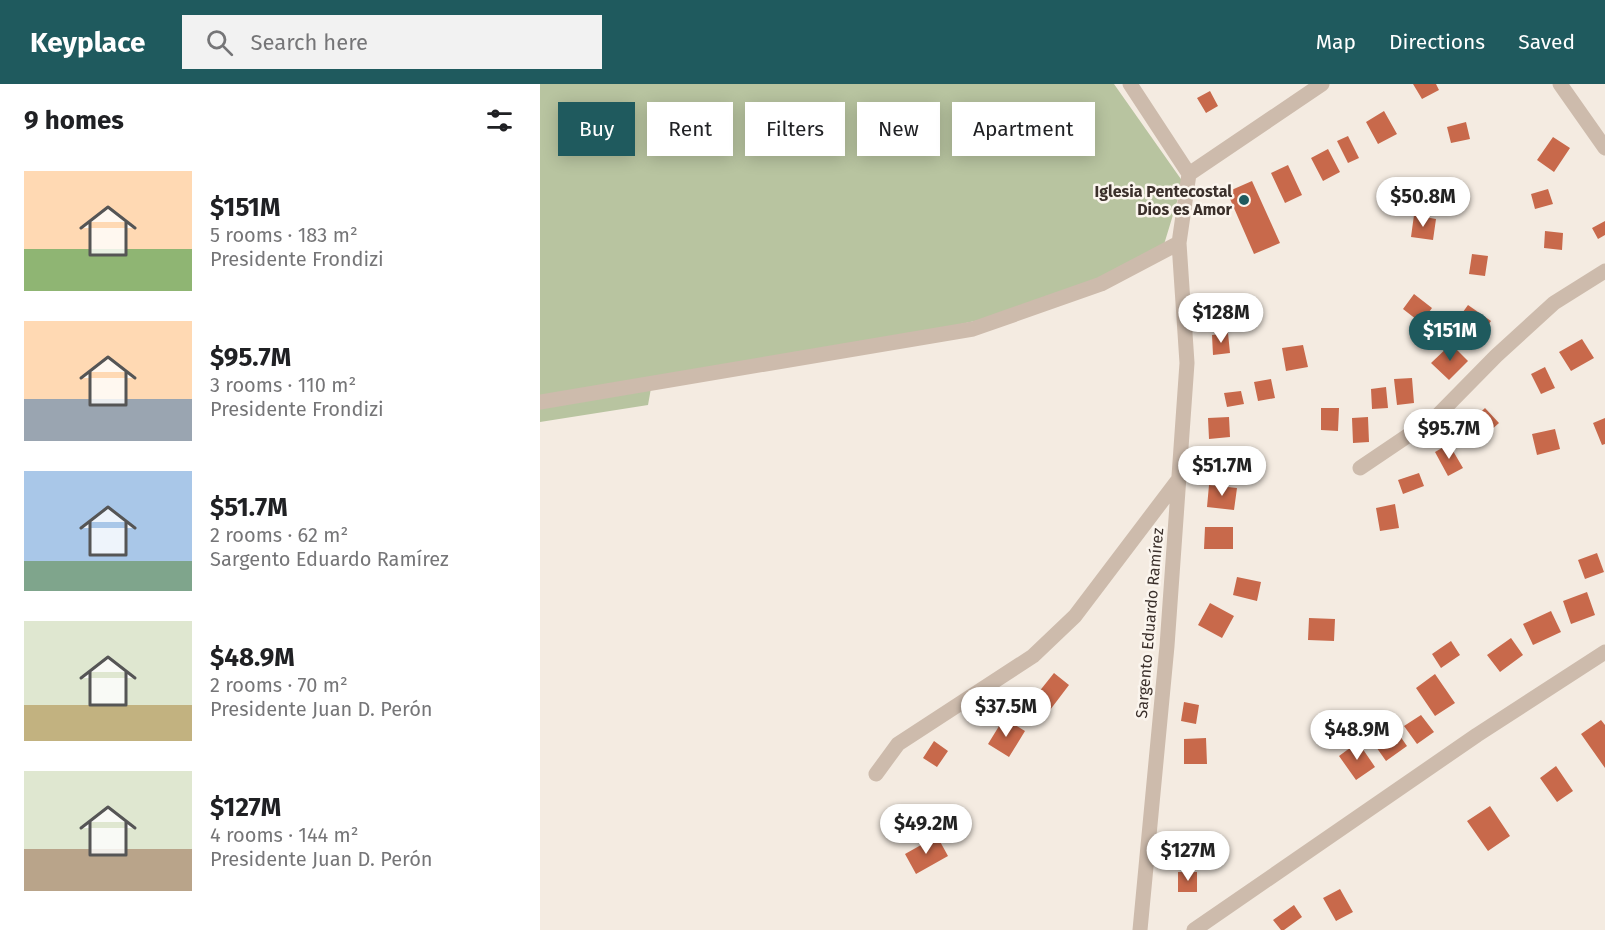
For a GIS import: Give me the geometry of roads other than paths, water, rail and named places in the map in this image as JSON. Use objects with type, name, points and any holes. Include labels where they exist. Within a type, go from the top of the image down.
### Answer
[{"type":"street","points":[[1130,84],[1189,174],[1322,84]]},
{"type":"street","points":[[1560,84],[1605,148]]},
{"type":"street","name":"Sargento Eduardo Ramírez","points":[[1140,930],[1167,646],[1187,363],[1179,243],[1189,174]]},
{"type":"street","points":[[540,402],[973,329],[1101,284],[1179,243]]},
{"type":"street","points":[[1360,468],[1437,416],[1496,356],[1554,303],[1605,271]]},
{"type":"street","points":[[876,774],[898,744],[1033,656],[1075,616],[1178,480]]},
{"type":"street","points":[[1194,930],[1477,735],[1605,652]]},
{"type":"place","name":"Iglesia Pentecostal Dios es Amor","points":[[1244,200]]}]
